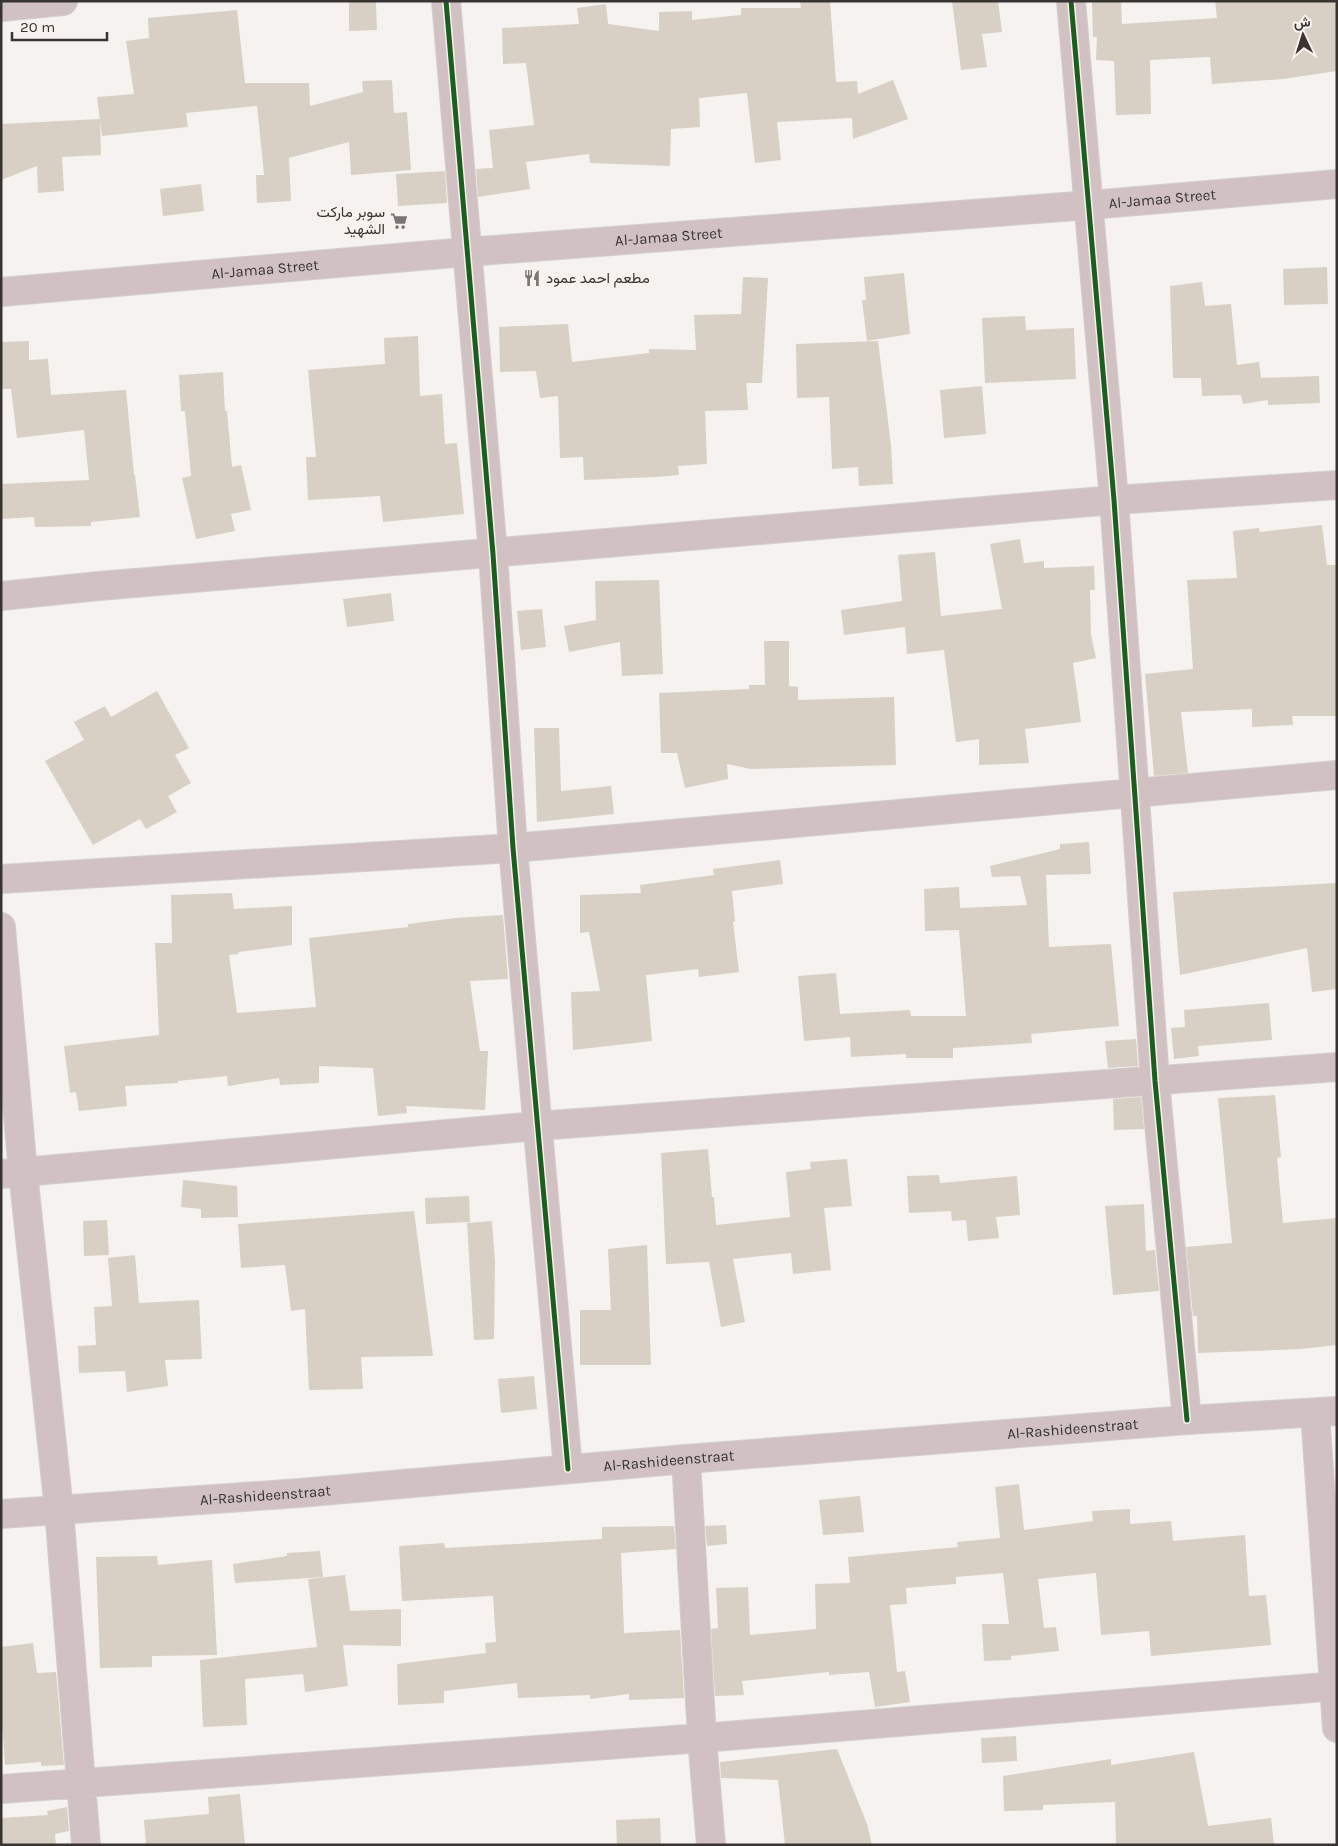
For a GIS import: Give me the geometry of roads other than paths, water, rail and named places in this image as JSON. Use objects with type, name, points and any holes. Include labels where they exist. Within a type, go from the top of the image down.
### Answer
[{"type":"street","points":[[1,7],[63,1]]},
{"type":"street","points":[[446,1],[493,554],[513,848],[568,1469]]},
{"type":"street","points":[[1071,1],[1114,500],[1154,1081],[1187,1420]]},
{"type":"street","name":"Al-Jamaa Street","points":[[1,292],[466,252],[1090,205],[1337,184]]},
{"type":"street","points":[[1,596],[257,572],[493,554],[1114,500],[1337,485]]},
{"type":"street","points":[[1,879],[513,848],[1337,775]]},
{"type":"street","points":[[1,927],[12,1173],[59,1510],[86,1845]]},
{"type":"street","points":[[12,1173],[537,1126],[1337,1067]]},
{"type":"street","points":[[1326,1412],[1337,1728]]},
{"type":"street","name":"Al-Rashideenstraat","points":[[1,1514],[300,1494],[686,1459],[1187,1420],[1326,1412]]},
{"type":"street","points":[[686,1459],[702,1738],[711,1845]]},
{"type":"street","points":[[1,1789],[702,1738],[1336,1686]]},
{"type":"place","name":"سوبر ماركت الشهيد","points":[[399,221]]},
{"type":"place","name":"مطعم احمد عمود","points":[[532,278]]}]
